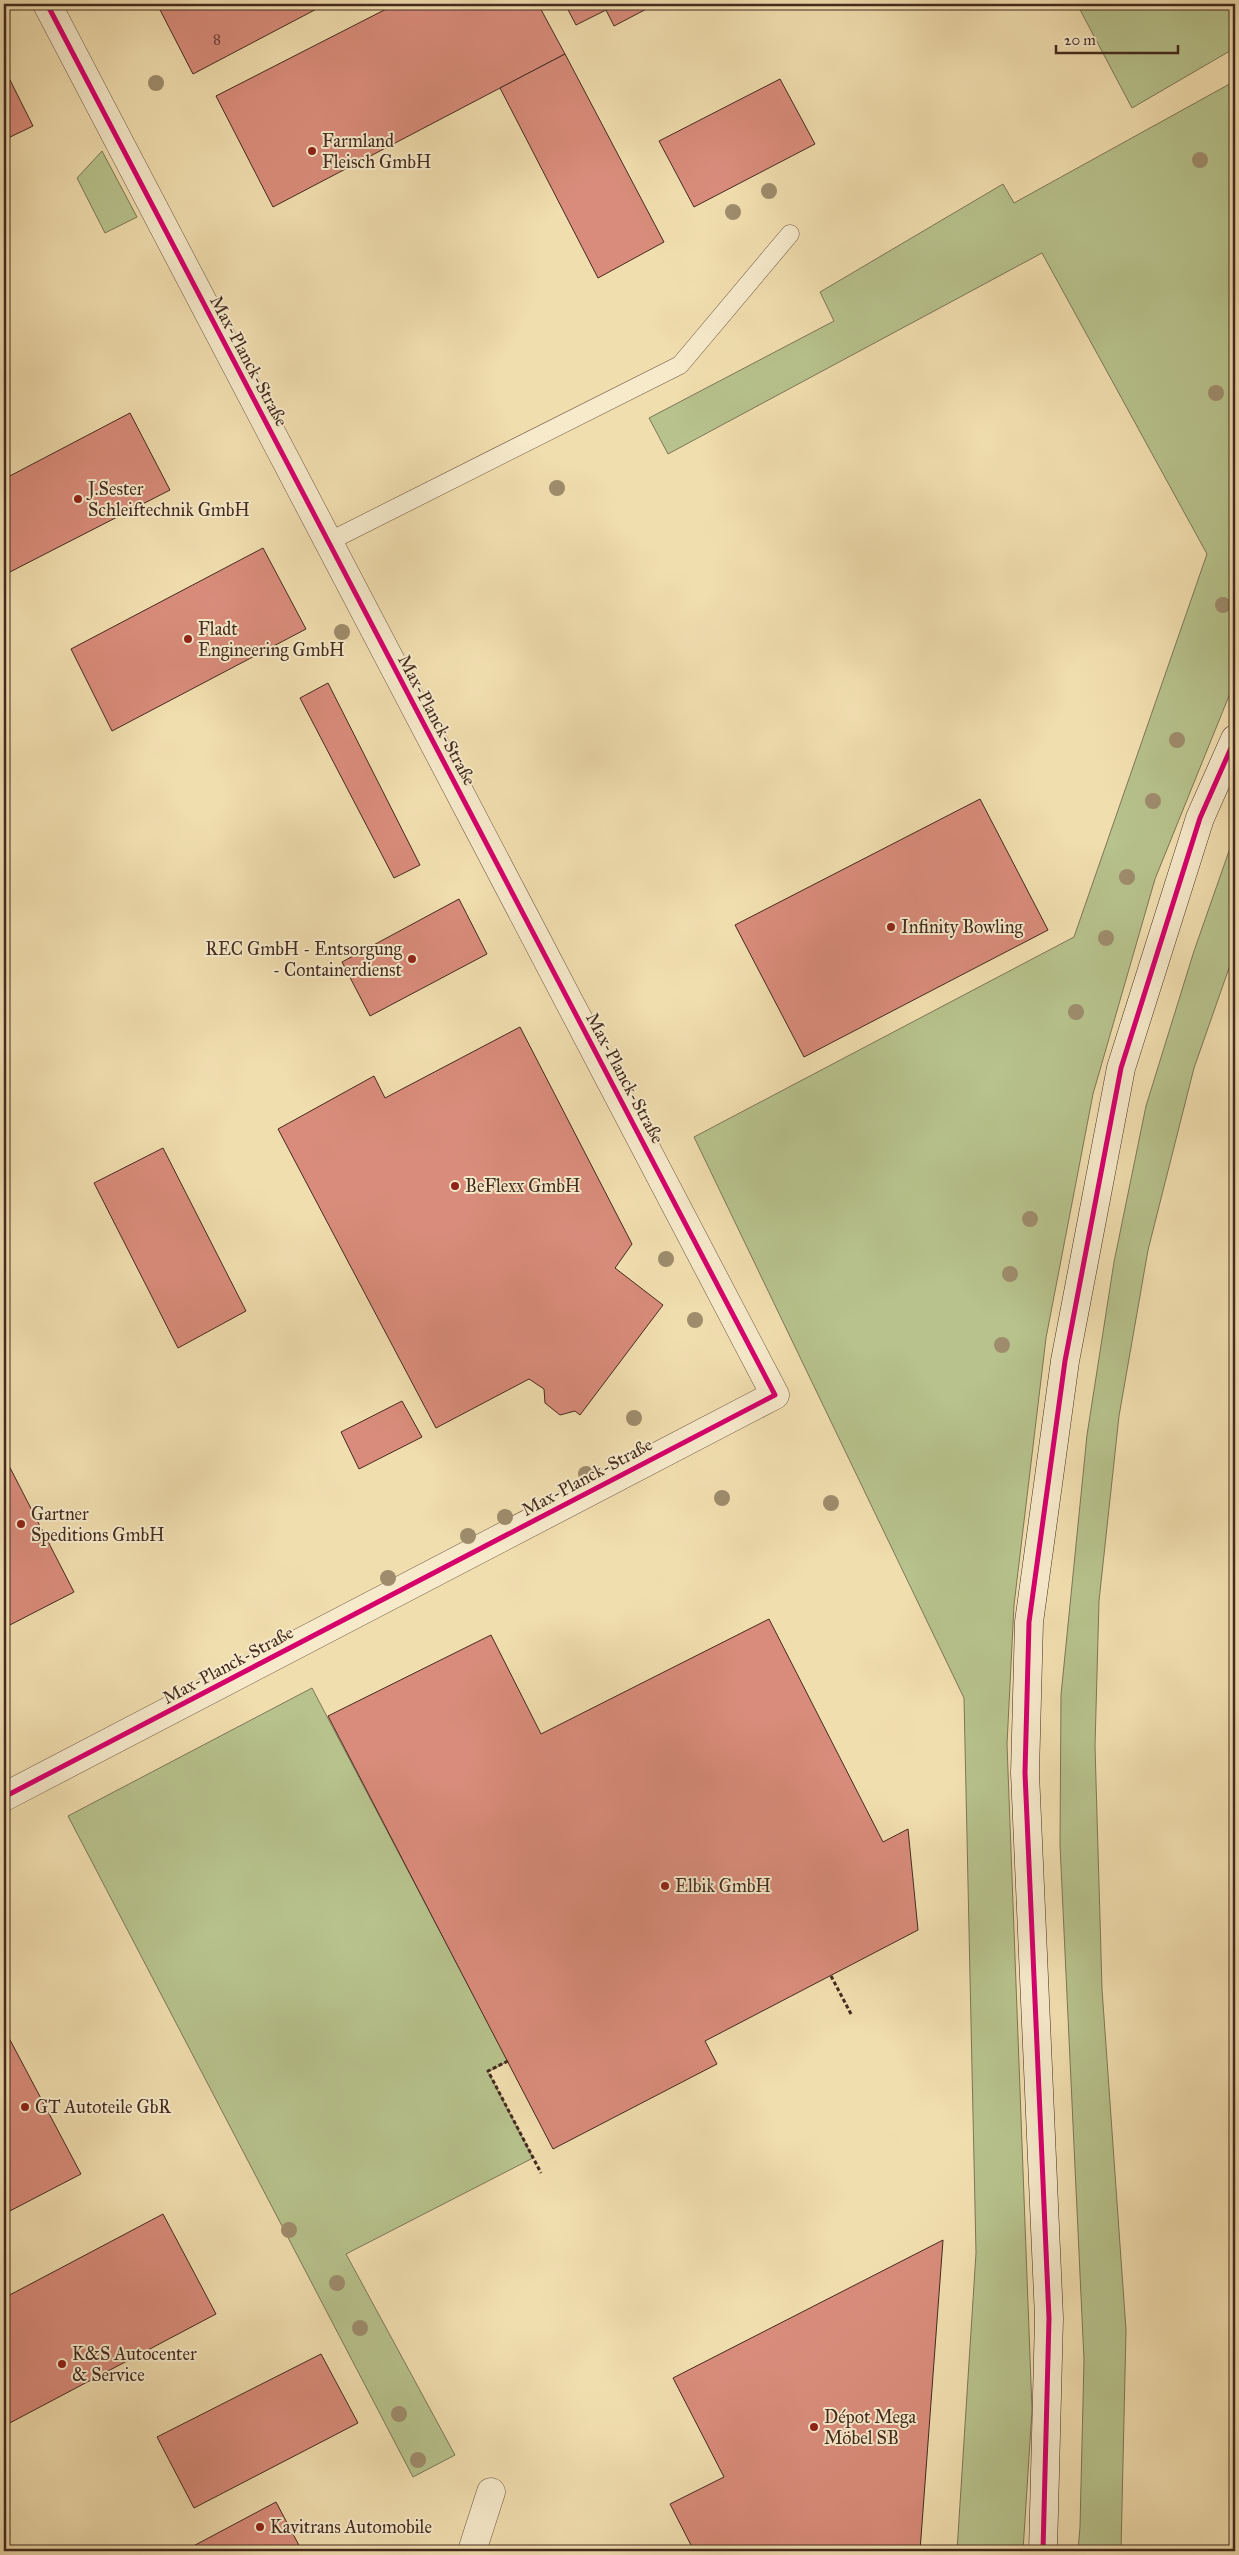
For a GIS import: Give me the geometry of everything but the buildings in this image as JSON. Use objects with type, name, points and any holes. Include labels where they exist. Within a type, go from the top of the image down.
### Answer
[{"type":"street","name":"Max-Planck-Straße","points":[[4,1797],[775,1395],[47,4]]},
{"type":"street","points":[[1043,2551],[1049,2318],[1025,1773],[1029,1622],[1065,1361],[1121,1068],[1200,818],[1235,739]]},
{"type":"street","points":[[472,2551],[491,2492]]},
{"type":"lane","points":[[328,542],[680,365],[790,234]]},
{"type":"path","points":[[831,1976],[851,2014]]},
{"type":"path","points":[[508,2061],[488,2071],[541,2173]]},
{"type":"green space","points":[[1077,4],[1235,4],[1235,48],[1132,108]]},
{"type":"green space","points":[[1235,81],[1235,681],[1155,879],[1093,1094],[1046,1338],[1014,1605],[1007,1744],[1032,2410],[1023,2551],[957,2551],[976,2253],[964,1698],[694,1137],[1074,937],[1207,554],[1042,253],[668,454],[649,418],[834,321],[820,292],[1003,184],[1014,203]]},
{"type":"green space","points":[[102,151],[137,217],[105,233],[77,178]]},
{"type":"green space","points":[[1235,834],[1235,951],[1194,1068],[1148,1250],[1119,1416],[1099,1601],[1095,1746],[1102,1989],[1126,2330],[1121,2551],[1078,2551],[1084,2360],[1060,1845],[1061,1695],[1087,1435],[1114,1262],[1146,1106],[1194,951]]},
{"type":"green space","points":[[312,1688],[508,2061],[488,2072],[533,2158],[346,2254],[455,2455],[413,2477],[68,1816]]},
{"type":"cycle path","points":[[4,1797],[775,1395],[47,4]]},
{"type":"cycle path","points":[[1043,2551],[1049,2318],[1025,1773],[1029,1622],[1065,1361],[1121,1068],[1200,818],[1235,739]]},
{"type":"place","name":"Farmland Fleisch GmbH","points":[[312,151]]},
{"type":"place","name":"J.Sester Schleiftechnik GmbH","points":[[78,499]]},
{"type":"place","name":"Fladt Engineering GmbH","points":[[188,639]]},
{"type":"place","name":"Infinity Bowling","points":[[891,927]]},
{"type":"place","name":"REC GmbH - Entsorgung - Containerdienst","points":[[412,959]]},
{"type":"place","name":"BeFlexx GmbH","points":[[455,1186]]},
{"type":"place","name":"Gartner Speditions GmbH","points":[[21,1524]]},
{"type":"place","name":"Elbik GmbH","points":[[665,1886]]},
{"type":"place","name":"GT Autoteile GbR","points":[[25,2107]]},
{"type":"place","name":"K&S Autocenter & Service","points":[[62,2364]]},
{"type":"place","name":"Dépot Mega Möbel SB","points":[[814,2427]]},
{"type":"place","name":"Kavitrans Automobile","points":[[260,2527]]}]
